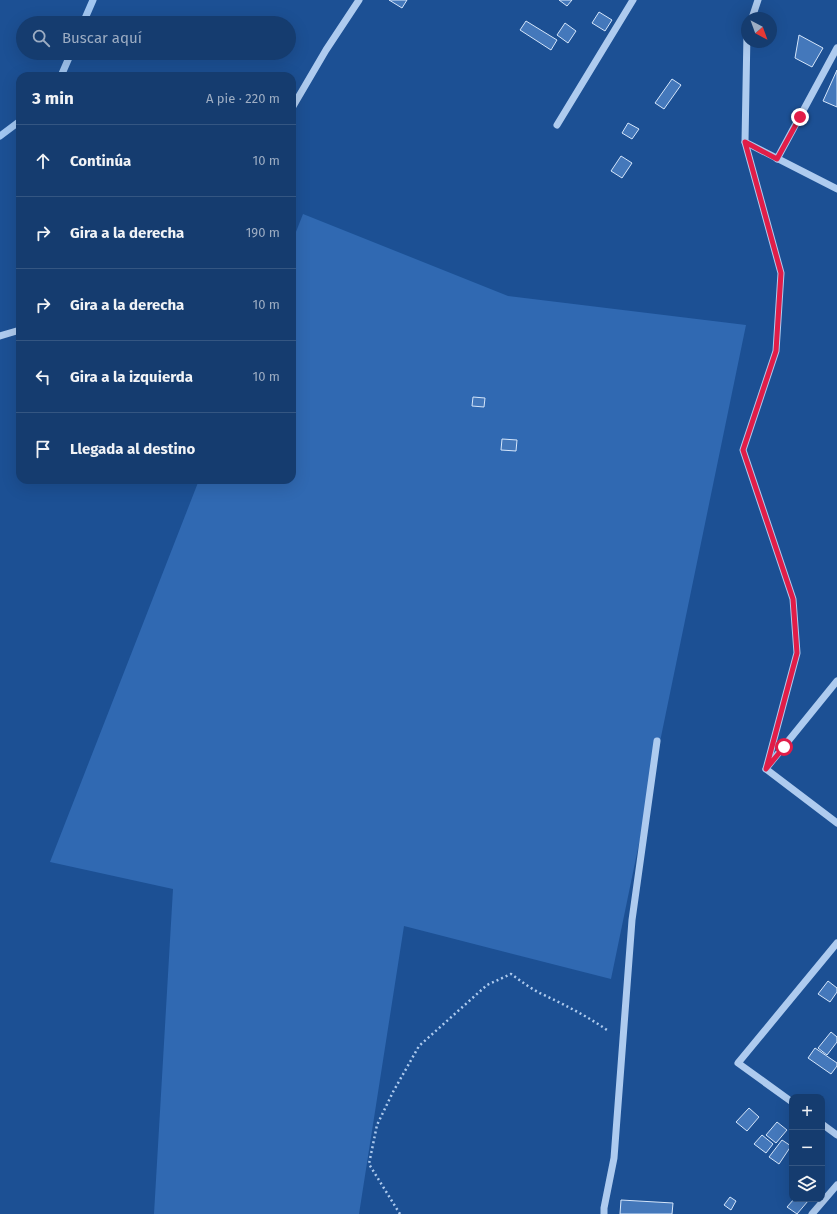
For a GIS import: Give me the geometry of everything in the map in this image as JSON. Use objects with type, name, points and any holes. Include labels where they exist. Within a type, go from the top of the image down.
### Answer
[{"type":"street","points":[[296,101],[326,50],[359,0]]},
{"type":"street","points":[[557,125],[633,0]]},
{"type":"street","points":[[754,12],[758,0]]},
{"type":"street","points":[[747,48],[745,142],[781,273],[776,351],[743,450],[793,599],[797,653],[766,769]]},
{"type":"street","points":[[777,159],[837,48]]},
{"type":"street","points":[[745,142],[837,190]]},
{"type":"street","points":[[0,336],[16,331]]},
{"type":"street","points":[[766,769],[837,681]]},
{"type":"street","points":[[604,1214],[614,1158],[632,920],[657,741]]},
{"type":"street","points":[[766,769],[837,823]]},
{"type":"street","points":[[789,1100],[738,1062],[837,943]]},
{"type":"street","points":[[825,1126],[837,1135]]},
{"type":"street","points":[[812,1214],[837,1185]]},
{"type":"path","points":[[400,1214],[369,1164],[377,1125],[393,1092],[419,1046],[487,986],[511,974],[541,993],[594,1020],[623,1042]]},
{"type":"shaded area","points":[[303,214],[508,296],[746,325],[611,979],[404,926],[359,1214],[154,1214],[173,889],[50,862],[197,484],[296,484],[296,232]]},
{"type":"building","points":[[389,0],[407,0],[402,8]]},
{"type":"building","points":[[559,0],[572,0],[567,6]]},
{"type":"building","points":[[599,12],[612,20],[605,31],[592,23]]},
{"type":"building","points":[[526,21],[557,40],[551,50],[520,30]]},
{"type":"building","points":[[565,23],[576,31],[568,43],[557,35]]},
{"type":"building","points":[[799,35],[823,48],[812,67],[795,58]]},
{"type":"building","points":[[837,70],[837,107],[823,101]]},
{"type":"building","points":[[672,79],[681,85],[664,109],[655,103]]},
{"type":"building","points":[[628,123],[639,129],[632,139],[622,133]]},
{"type":"building","points":[[621,156],[632,163],[622,178],[611,171]]},
{"type":"building","points":[[473,397],[485,398],[484,407],[472,406]]},
{"type":"building","points":[[502,439],[517,440],[516,451],[501,450]]},
{"type":"building","points":[[828,981],[837,988],[837,992],[830,1002],[818,994]]},
{"type":"building","points":[[831,1032],[837,1037],[837,1042],[827,1055],[818,1048]]},
{"type":"building","points":[[815,1048],[837,1063],[837,1066],[831,1074],[808,1058]]},
{"type":"building","points":[[749,1108],[759,1117],[747,1131],[736,1122]]},
{"type":"building","points":[[777,1122],[787,1130],[776,1143],[766,1135]]},
{"type":"building","points":[[762,1135],[773,1144],[766,1153],[754,1144]]},
{"type":"building","points":[[782,1140],[789,1145],[789,1149],[779,1164],[769,1157]]},
{"type":"building","points":[[730,1197],[736,1201],[731,1210],[724,1205]]},
{"type":"building","points":[[621,1200],[673,1203],[672,1214],[620,1214]]},
{"type":"building","points":[[791,1202],[807,1202],[797,1214],[787,1207]]},
{"type":"waterway","points":[[86,16],[93,0]]},
{"type":"waterway","points":[[63,72],[68,60]]},
{"type":"waterway","points":[[0,136],[16,124]]},
{"type":"route","points":[[784,747],[766,769],[797,653],[793,599],[743,450],[776,351],[781,273],[745,142],[777,159],[800,117]]}]
